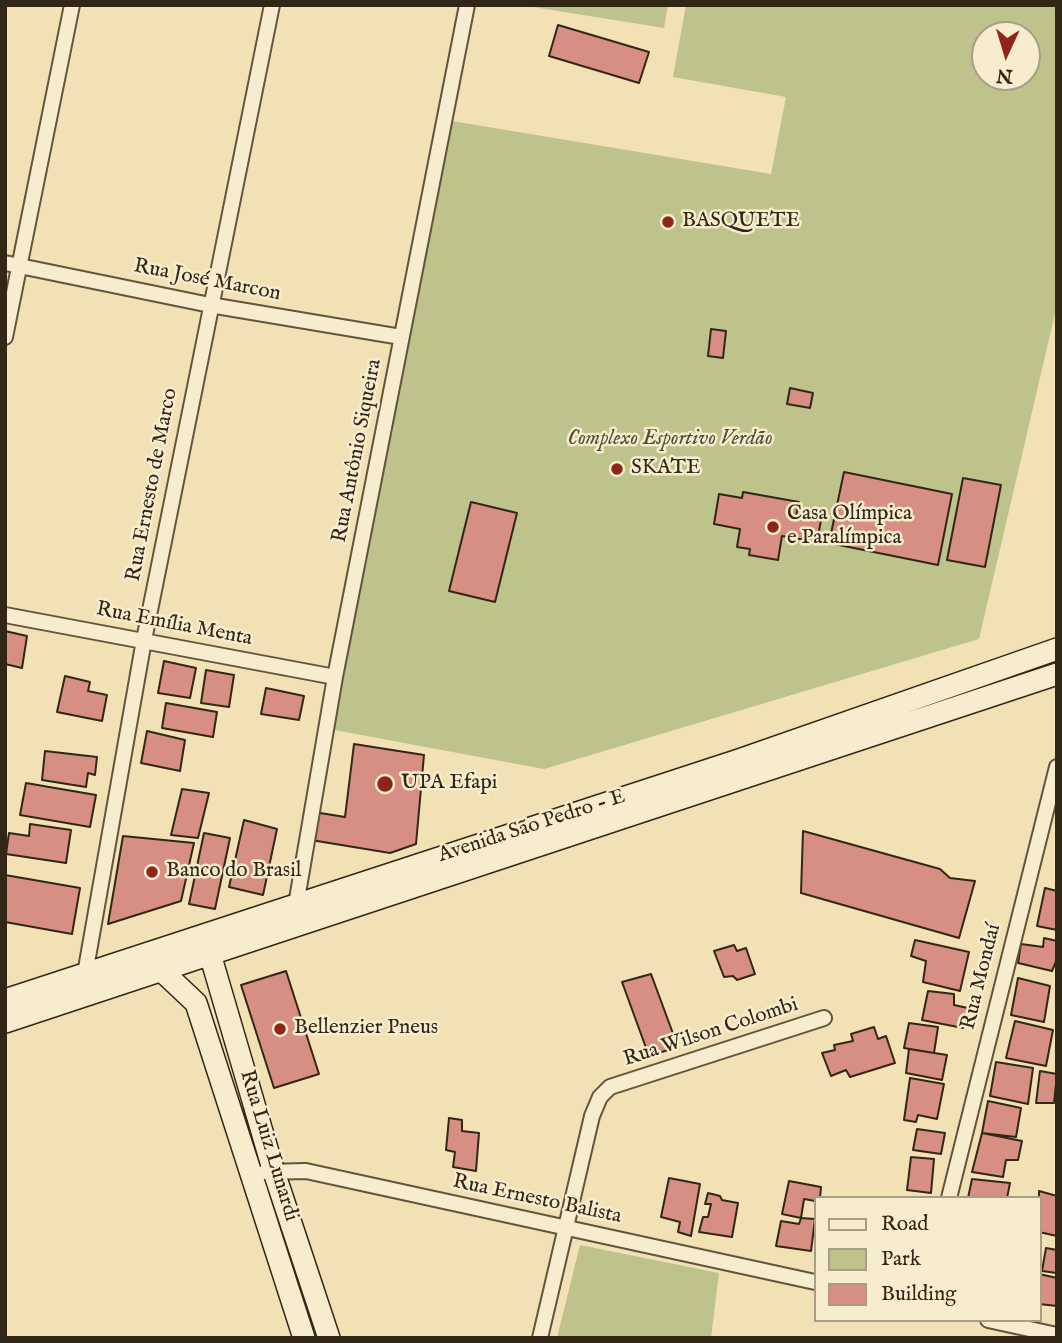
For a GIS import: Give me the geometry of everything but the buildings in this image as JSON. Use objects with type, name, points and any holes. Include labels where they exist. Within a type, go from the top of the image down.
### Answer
[{"type":"main road","name":"Avenida São Pedro - E","points":[[5,1000],[739,760],[1057,649]]},
{"type":"main road","name":"Avenida São Pedro - E","points":[[5,1022],[1057,674]]},
{"type":"main road","name":"Rua Luiz Lunardi","points":[[210,954],[273,1169],[329,1338]]},
{"type":"main road","name":"Rua Luiz Lunardi","points":[[161,970],[196,1003],[219,1067],[250,1176],[304,1338]]},
{"type":"street","points":[[5,337],[12,264],[72,5]]},
{"type":"street","name":"Rua Ernesto de Marco","points":[[85,974],[144,640],[209,304],[272,5]]},
{"type":"street","name":"Rua Antônio Siqueira","points":[[296,905],[335,677],[467,5]]},
{"type":"street","name":"Rua José Marcon","points":[[12,264],[209,304],[401,337]]},
{"type":"street","name":"Rua Emília Menta","points":[[5,615],[335,677]]},
{"type":"street","name":"Rua Mondaí","points":[[950,1196],[1057,767]]},
{"type":"street","name":"Rua Wilson Colombi","points":[[565,1227],[592,1116],[600,1097],[610,1087],[824,1018]]},
{"type":"street","name":"Rua Ernesto Balista","points":[[250,1176],[273,1169],[306,1171],[814,1282]]},
{"type":"street","points":[[540,1338],[565,1227]]},
{"type":"street","points":[[997,1322],[1057,1335]]},
{"type":"green space","points":[[521,5],[668,5],[664,28]]},
{"type":"green space","name":"Complexo Esportivo Verdão","points":[[686,5],[1057,5],[1057,305],[979,639],[544,769],[329,729],[446,120],[771,174],[786,97],[673,77]]},
{"type":"green space","points":[[580,1245],[719,1273],[711,1338],[557,1338]]},
{"type":"place","name":"BASQUETE","points":[[668,222]]},
{"type":"place","name":"SKATE","points":[[617,469]]},
{"type":"place","name":"Casa Olímpica e Paralímpica","points":[[773,527]]},
{"type":"place","name":"UPA Efapi","points":[[385,784]]},
{"type":"place","name":"Banco do Brasil","points":[[152,872]]},
{"type":"place","name":"Bellenzier Pneus","points":[[280,1029]]}]
